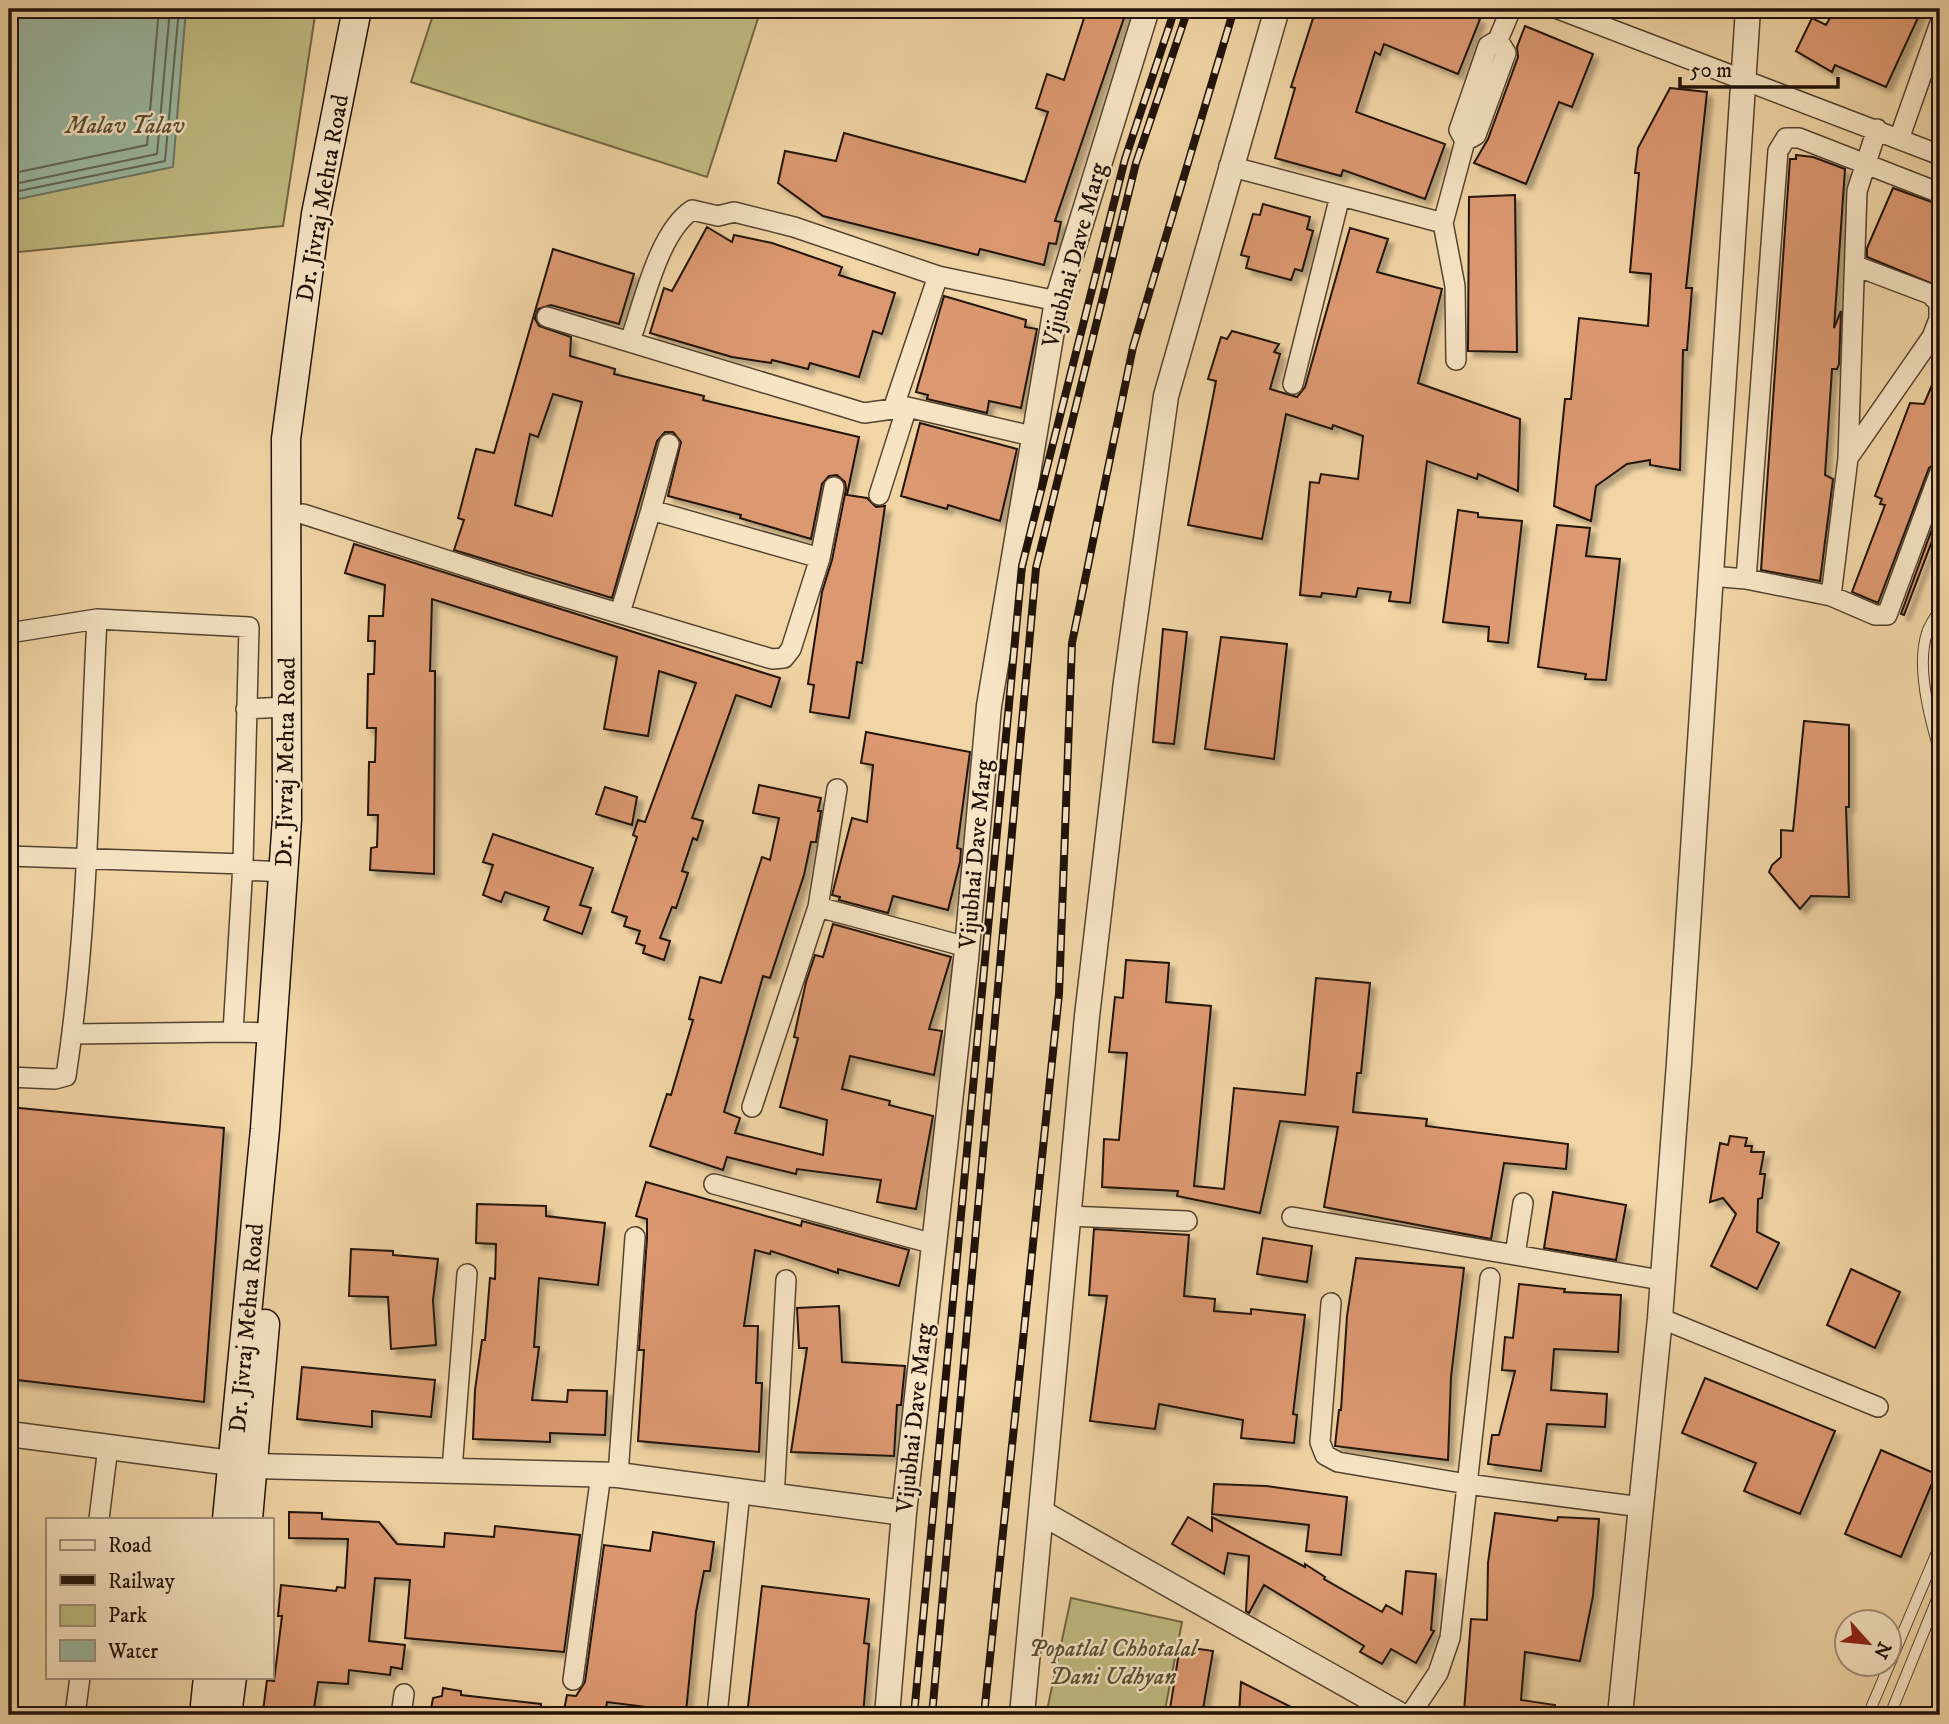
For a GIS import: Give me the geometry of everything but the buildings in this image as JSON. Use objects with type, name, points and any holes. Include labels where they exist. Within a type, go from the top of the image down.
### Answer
[{"type":"main road","name":"Dr. Jivraj Mehta Road","points":[[227,1518],[244,1464],[287,819],[286,439],[316,214],[357,9]]},
{"type":"main road","points":[[248,1518],[244,1464],[301,847],[303,435],[330,212],[370,9]]},
{"type":"main road","points":[[204,1715],[208,1678]]},
{"type":"main road","points":[[227,1715],[232,1678]]},
{"type":"street","name":"Vijubhai Dave Marg","points":[[887,1715],[904,1513],[967,947],[989,706],[1032,436],[1057,301],[1147,9]]},
{"type":"street","points":[[1022,1715],[1087,1016],[1126,682],[1166,396],[1229,166],[1276,9]]},
{"type":"street","points":[[1456,360],[1455,286],[1443,223],[1465,141],[1459,130],[1488,46],[1498,40],[1511,9]]},
{"type":"street","points":[[1558,9],[1743,82],[1877,129],[1940,155]]},
{"type":"street","points":[[1620,1715],[1660,1318],[1748,9]]},
{"type":"street","points":[[1899,139],[1940,23]]},
{"type":"street","points":[[1831,597],[1848,458],[1857,191],[1877,129]]},
{"type":"street","points":[[1746,579],[1778,151],[1786,138],[1799,138],[1940,193]]},
{"type":"street","points":[[1229,166],[1443,223]]},
{"type":"street","points":[[1293,384],[1340,196]]},
{"type":"street","points":[[630,341],[664,247],[679,219],[692,210],[718,216],[734,212],[794,227],[938,276],[1057,301]]},
{"type":"street","points":[[1848,458],[1932,337],[1939,319],[1939,303],[1930,294],[1856,266]]},
{"type":"street","points":[[879,495],[900,408],[938,276]]},
{"type":"street","points":[[547,317],[864,413],[900,408],[1032,436]]},
{"type":"street","points":[[620,613],[669,444]]},
{"type":"street","points":[[1710,576],[1746,579],[1831,597],[1875,615],[1888,615],[1940,472]]},
{"type":"street","points":[[303,514],[772,659],[784,658],[791,649],[820,558],[834,487]]},
{"type":"street","points":[[651,510],[820,558]]},
{"type":"street","points":[[9,1077],[55,1079],[66,1076],[72,1034],[85,859],[97,619]]},
{"type":"street","points":[[9,633],[97,619],[249,627],[243,867],[233,1032]]},
{"type":"street","points":[[246,709],[287,707]]},
{"type":"street","points":[[752,1107],[818,907],[837,789]]},
{"type":"street","points":[[9,856],[243,867],[284,872]]},
{"type":"street","points":[[818,907],[967,947]]},
{"type":"street","points":[[72,1034],[271,1033]]},
{"type":"street","points":[[714,1184],[933,1244]]},
{"type":"street","points":[[1515,1255],[1523,1203]]},
{"type":"street","points":[[1068,1216],[1187,1221]]},
{"type":"street","points":[[1292,1217],[1661,1280]]},
{"type":"street","points":[[573,1680],[609,1475],[635,1237]]},
{"type":"street","points":[[452,1470],[467,1274]]},
{"type":"street","points":[[1410,1715],[1445,1657],[1490,1278]]},
{"type":"street","points":[[774,1498],[786,1280]]},
{"type":"street","points":[[1331,1303],[1320,1442],[1325,1455],[1338,1462],[1467,1484],[1641,1507]]},
{"type":"street","points":[[1660,1318],[1878,1407]]},
{"type":"street","points":[[9,1434],[244,1464],[609,1475],[904,1513]]},
{"type":"street","points":[[99,1518],[108,1447]]},
{"type":"street","points":[[717,1715],[740,1492]]},
{"type":"street","points":[[1042,1513],[1389,1712]]},
{"type":"street","points":[[75,1715],[80,1678]]},
{"type":"street","points":[[401,1715],[404,1694]]},
{"type":"lane","points":[[1940,609],[1926,634],[1924,669],[1930,719],[1940,752]]},
{"type":"lane","points":[[1868,1715],[1940,1545]]},
{"type":"lane","points":[[1890,1715],[1940,1592]]},
{"type":"green space","name":"Malav Talav","points":[[9,9],[316,9],[283,226],[9,253]]},
{"type":"green space","points":[[435,9],[761,9],[707,177],[411,82]]},
{"type":"green space","name":"Popatlal Chhotalal Dani Udhyan","points":[[1071,1598],[1182,1622],[1164,1715],[1046,1715]]},
{"type":"water","points":[[9,9],[186,9],[173,167],[9,201]]},
{"type":"railway","points":[[914,1715],[1022,566],[1125,159],[1175,9]]},
{"type":"railway","points":[[932,1715],[1036,568],[1136,163],[1188,9]]},
{"type":"railway","points":[[984,1715],[1059,994],[1072,643],[1133,347],[1234,9]]}]
